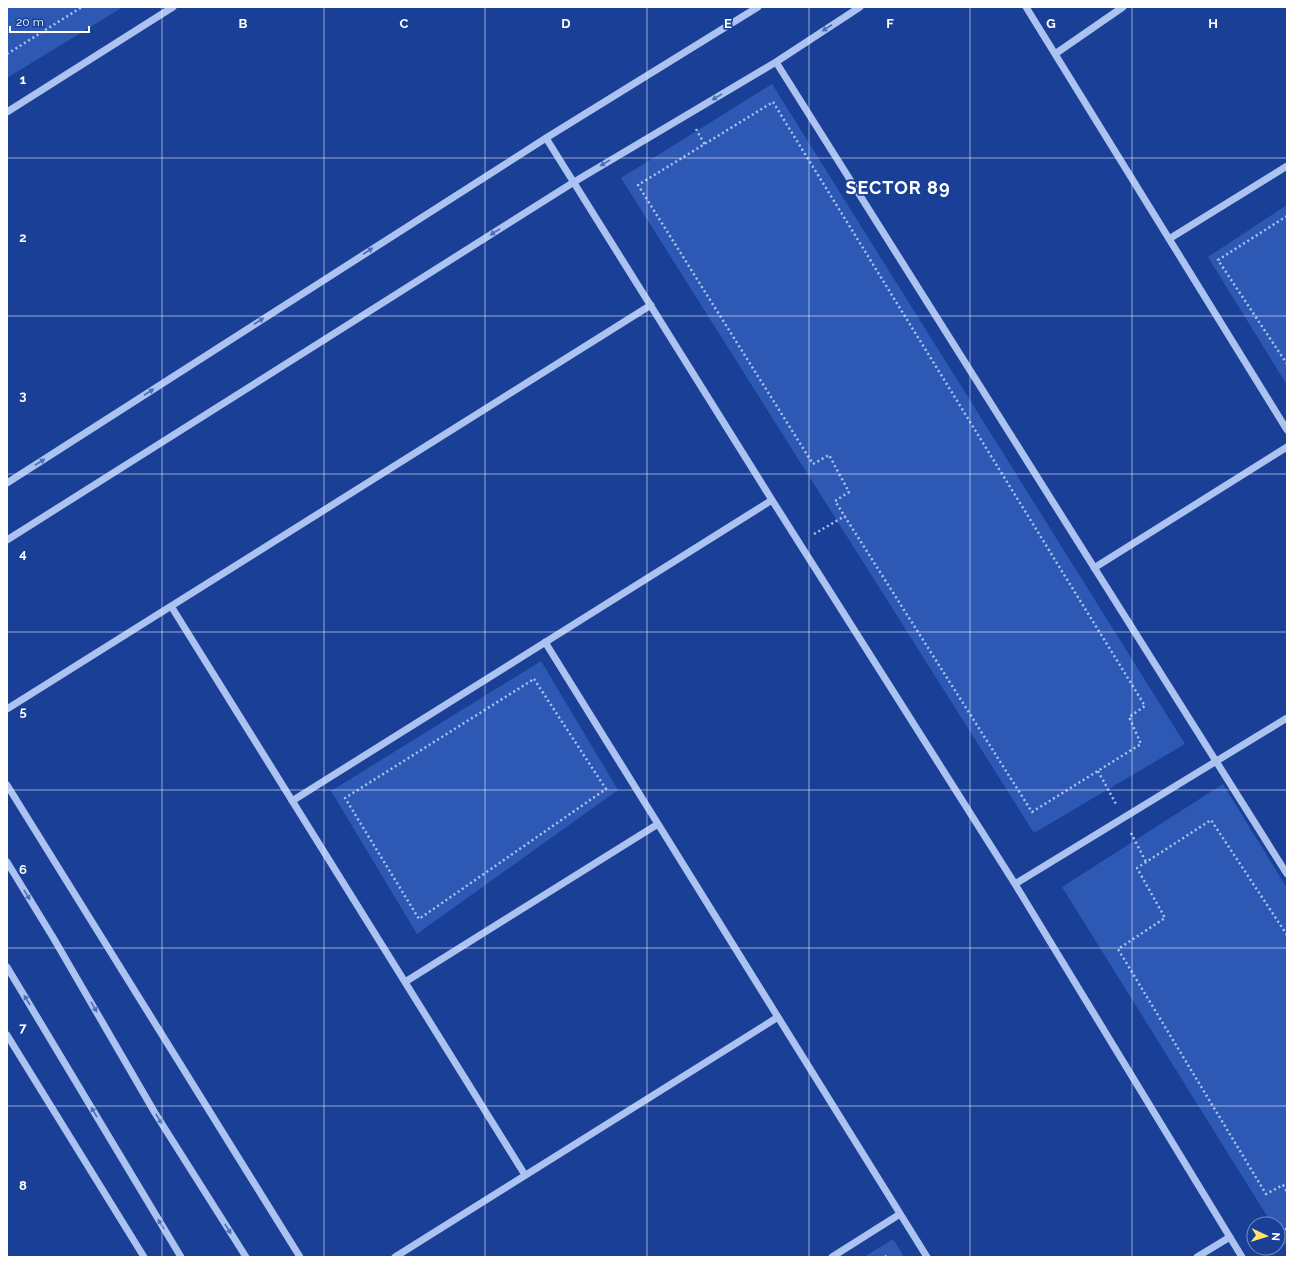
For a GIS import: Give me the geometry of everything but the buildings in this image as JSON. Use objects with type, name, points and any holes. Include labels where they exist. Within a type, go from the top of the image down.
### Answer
[{"type":"street","points":[[7,112],[173,7]]},
{"type":"street","points":[[7,483],[546,138],[758,7]]},
{"type":"street","points":[[7,540],[574,182],[776,62],[860,7]]},
{"type":"street","points":[[1026,7],[1287,430]]},
{"type":"street","points":[[1055,54],[1123,7]]},
{"type":"street","points":[[776,62],[1287,874]]},
{"type":"street","points":[[546,138],[799,543],[1015,884],[1242,1257]]},
{"type":"street","points":[[1169,239],[1287,166]]},
{"type":"street","points":[[7,709],[651,305]]},
{"type":"street","points":[[1094,568],[1287,448]]},
{"type":"street","points":[[292,801],[772,500]]},
{"type":"street","points":[[171,606],[525,1176]]},
{"type":"street","points":[[545,642],[927,1257]]},
{"type":"street","points":[[1015,884],[1287,718]]},
{"type":"street","points":[[7,784],[300,1257]]},
{"type":"street","points":[[405,982],[658,824]]},
{"type":"street","points":[[7,862],[54,939],[155,1113],[246,1257]]},
{"type":"street","points":[[7,967],[181,1257]]},
{"type":"street","points":[[395,1257],[778,1017]]},
{"type":"street","points":[[7,1034],[144,1257]]},
{"type":"street","points":[[832,1257],[900,1214]]},
{"type":"street","points":[[1197,1257],[1230,1237]]},
{"type":"path","points":[[7,54],[82,7]]},
{"type":"path","points":[[773,102],[1145,706],[1129,717],[1141,744],[1032,812],[845,516],[836,501],[849,492],[829,455],[813,464],[638,185],[773,102]]},
{"type":"path","points":[[1287,216],[1218,260],[1287,364]]},
{"type":"path","points":[[799,543],[845,516]]},
{"type":"path","points":[[534,679],[606,789],[418,919],[345,798],[534,679]]},
{"type":"path","points":[[1287,935],[1211,820],[1137,868],[1165,918],[1118,949],[1266,1194],[1283,1185],[1287,1192]]},
{"type":"path","points":[[885,1257],[888,1255],[890,1257]]},
{"type":"shaded area","points":[[7,7],[123,7],[7,78]]},
{"type":"shaded area","points":[[772,84],[1185,744],[1034,833],[621,178]]},
{"type":"shaded area","points":[[1287,205],[1287,385],[1208,257]]},
{"type":"shaded area","points":[[541,661],[618,790],[417,934],[331,791]]},
{"type":"shaded area","points":[[1223,784],[1287,888],[1287,1248],[1286,1216],[1267,1216],[1062,887]]},
{"type":"shaded area","points":[[893,1239],[904,1257],[864,1257]]},
{"type":"district","name":"SECTOR 89","points":[[898,188]]}]
